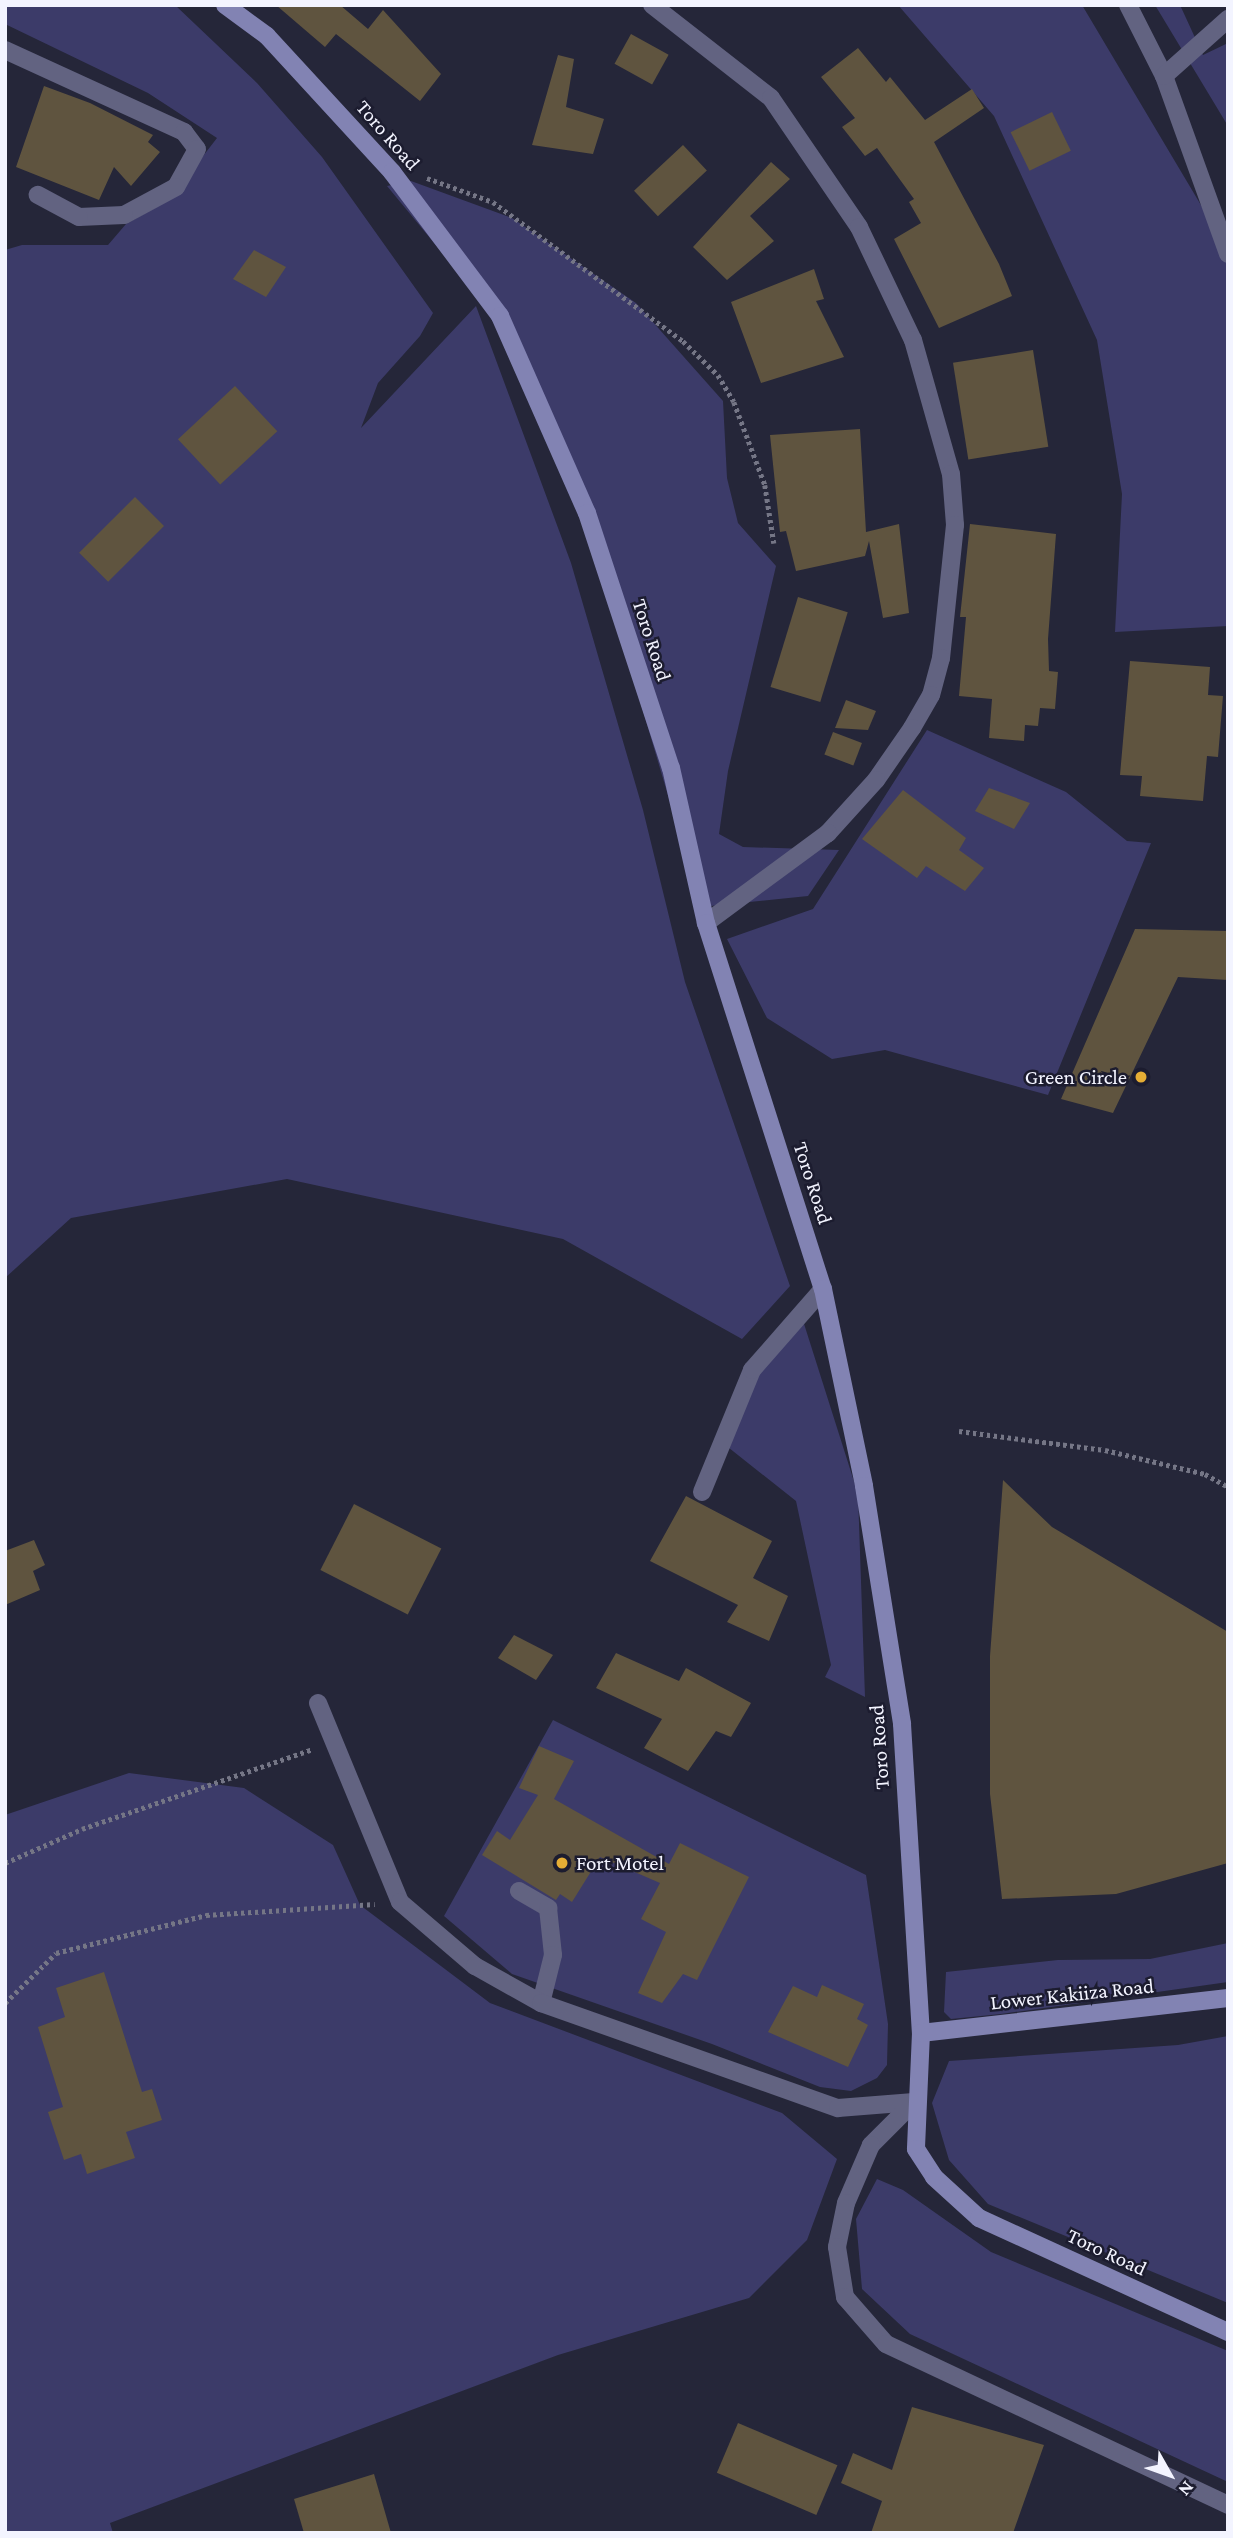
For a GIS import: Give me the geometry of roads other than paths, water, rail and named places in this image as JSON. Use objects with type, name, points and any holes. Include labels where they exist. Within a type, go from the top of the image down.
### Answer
[{"type":"main road","name":"Toro Road","points":[[225,5],[267,36],[392,172],[500,316],[587,513],[671,768],[706,923],[822,1289],[864,1486],[902,1724],[921,2033],[914,2102],[916,2149],[934,2177],[979,2218],[1228,2332]]},
{"type":"main road","name":"Lower Kakiiza Road","points":[[921,2033],[1228,1998]]},
{"type":"street","points":[[652,5],[772,98],[859,227],[913,340],[951,474],[955,526],[941,658],[930,695],[912,728],[876,780],[828,833],[706,923]]},
{"type":"street","points":[[1128,5],[1164,76],[1228,254]]},
{"type":"street","points":[[1164,76],[1228,19]]},
{"type":"street","points":[[5,50],[184,132],[197,149],[176,187],[124,215],[79,217],[38,195]]},
{"type":"street","points":[[702,1492],[752,1370],[822,1289]]},
{"type":"street","points":[[318,1703],[337,1740],[400,1902],[475,1965],[541,2003],[838,2108],[914,2102]]},
{"type":"street","points":[[519,1891],[548,1908],[553,1955],[541,2003]]},
{"type":"street","points":[[914,2102],[871,2145],[846,2203],[837,2247],[845,2297],[886,2344],[1228,2505]]},
{"type":"place","name":"Green Circle","points":[[1141,1077]]},
{"type":"place","name":"Fort Motel","points":[[562,1863]]}]
